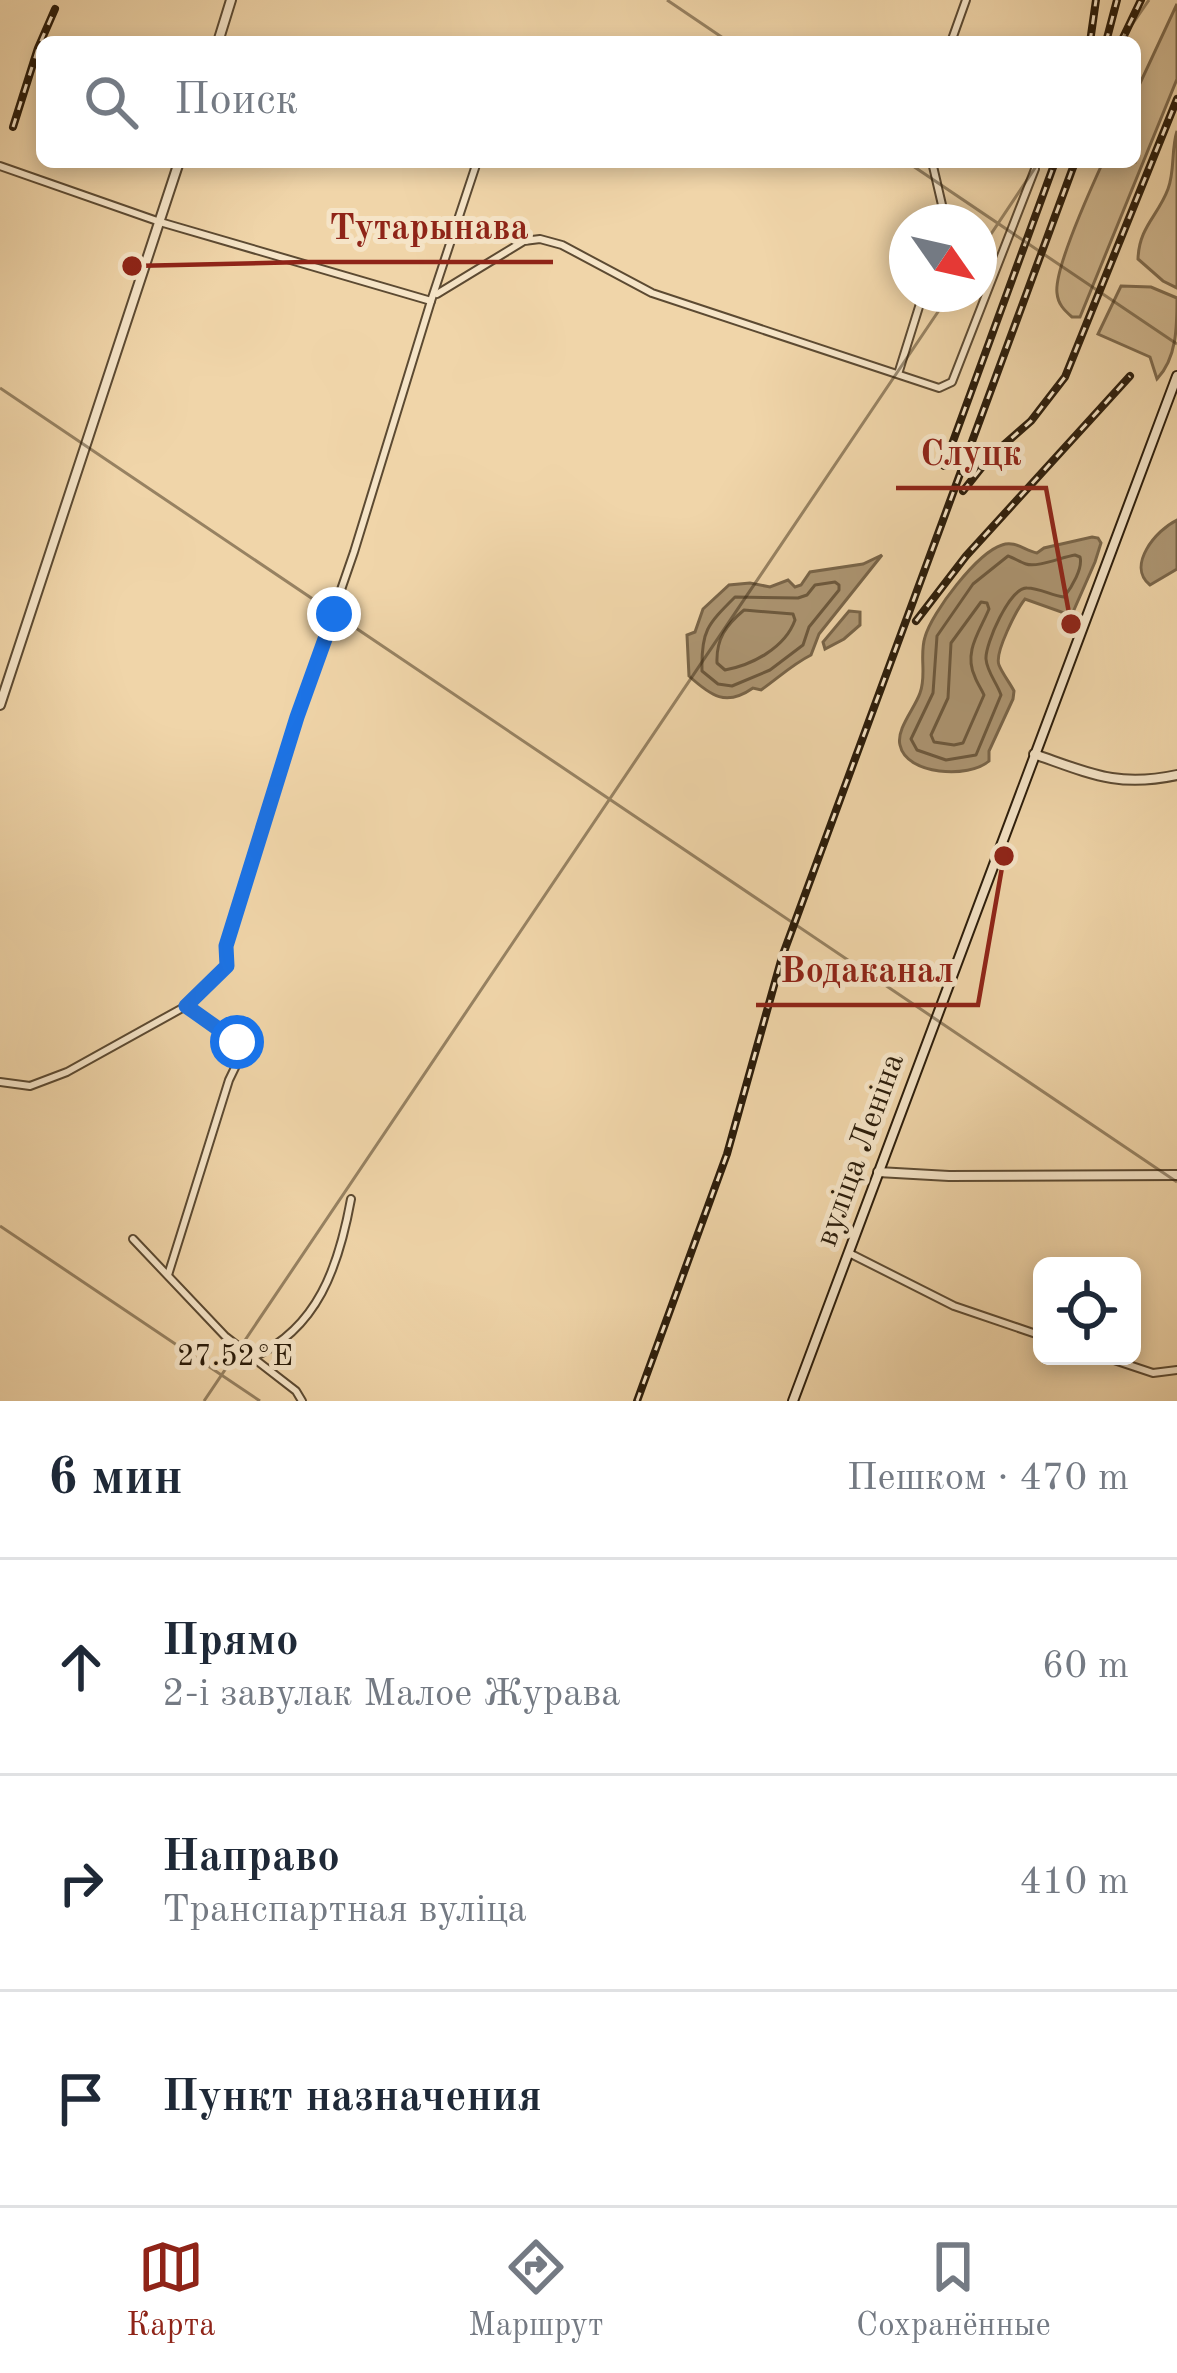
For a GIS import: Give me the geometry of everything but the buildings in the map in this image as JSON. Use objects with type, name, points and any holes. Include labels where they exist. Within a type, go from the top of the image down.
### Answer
[{"type":"main road","points":[[220,36],[231,0]]},
{"type":"main road","points":[[0,705],[177,168]]},
{"type":"main road","name":"вуліца Леніна","points":[[793,1401],[1177,376]]},
{"type":"main road","points":[[1034,754],[1096,777],[1177,775]]},
{"type":"main road","points":[[878,1172],[1177,1174]]},
{"type":"street","points":[[953,36],[966,0]]},
{"type":"street","points":[[0,166],[160,222],[431,301]]},
{"type":"street","points":[[0,1082],[30,1086],[68,1072],[186,1006],[227,966],[226,946],[297,717],[475,168]]},
{"type":"street","points":[[933,168],[942,204]]},
{"type":"street","points":[[431,301],[439,290],[532,239],[562,245],[652,293],[939,388],[952,382],[1035,169]]},
{"type":"street","points":[[898,374],[917,312]]},
{"type":"street","points":[[168,1274],[229,1080],[244,1051],[186,1006]]},
{"type":"street","points":[[251,1358],[281,1342],[315,1308],[333,1270],[351,1199]]},
{"type":"street","points":[[133,1239],[208,1319],[302,1401]]},
{"type":"street","points":[[849,1252],[954,1306],[1033,1333]]},
{"type":"street","points":[[1129,1365],[1153,1373],[1177,1370]]},
{"type":"shaded area","points":[[1177,4],[1177,79],[1141,167],[1141,81]]},
{"type":"shaded area","points":[[1177,131],[1177,288],[1138,259],[1145,230],[1170,182]]},
{"type":"shaded area","points":[[1100,168],[1141,168],[1080,317],[1072,317],[1059,300],[1058,282]]},
{"type":"shaded area","points":[[1121,286],[1151,287],[1177,298],[1172,352],[1157,379],[1150,357],[1098,334]]},
{"type":"water","points":[[1177,520],[1177,569],[1150,585],[1143,577],[1142,559],[1153,540]]},
{"type":"water","points":[[1092,537],[1101,543],[1073,612],[1025,599],[1007,631],[998,659],[1014,691],[1013,699],[989,751],[989,761],[954,772],[914,763],[900,745],[901,732],[922,686],[925,637],[957,585],[980,559],[1002,545],[1037,553]]},
{"type":"water","points":[[882,555],[819,634],[811,655],[761,690],[719,697],[689,676],[687,635],[695,632],[703,609],[729,585],[770,587],[788,580],[795,587],[810,572],[863,564]]},
{"type":"water","points":[[849,611],[860,612],[860,625],[825,649],[823,642]]},
{"type":"railway","points":[[1091,36],[1096,0]]},
{"type":"railway","points":[[1108,36],[1117,0]]},
{"type":"railway","points":[[1124,36],[1141,0]]},
{"type":"railway","points":[[43,36],[55,9]]},
{"type":"railway","points":[[13,127],[36,54]]},
{"type":"railway","points":[[963,491],[990,457],[1031,421],[1065,377],[1177,99]]},
{"type":"railway","points":[[944,466],[1053,168]]},
{"type":"railway","points":[[637,1401],[727,1154],[782,957],[1073,168]]},
{"type":"railway","points":[[916,621],[966,556],[1130,376]]},
{"type":"place","name":"Тутарынава","points":[[132,266]]},
{"type":"place","name":"Слуцк","points":[[1071,624]]},
{"type":"place","name":"Водаканал","points":[[1004,856]]},
{"type":"route","points":[[237,1042],[186,1006],[227,966],[226,946],[334,614]]}]
